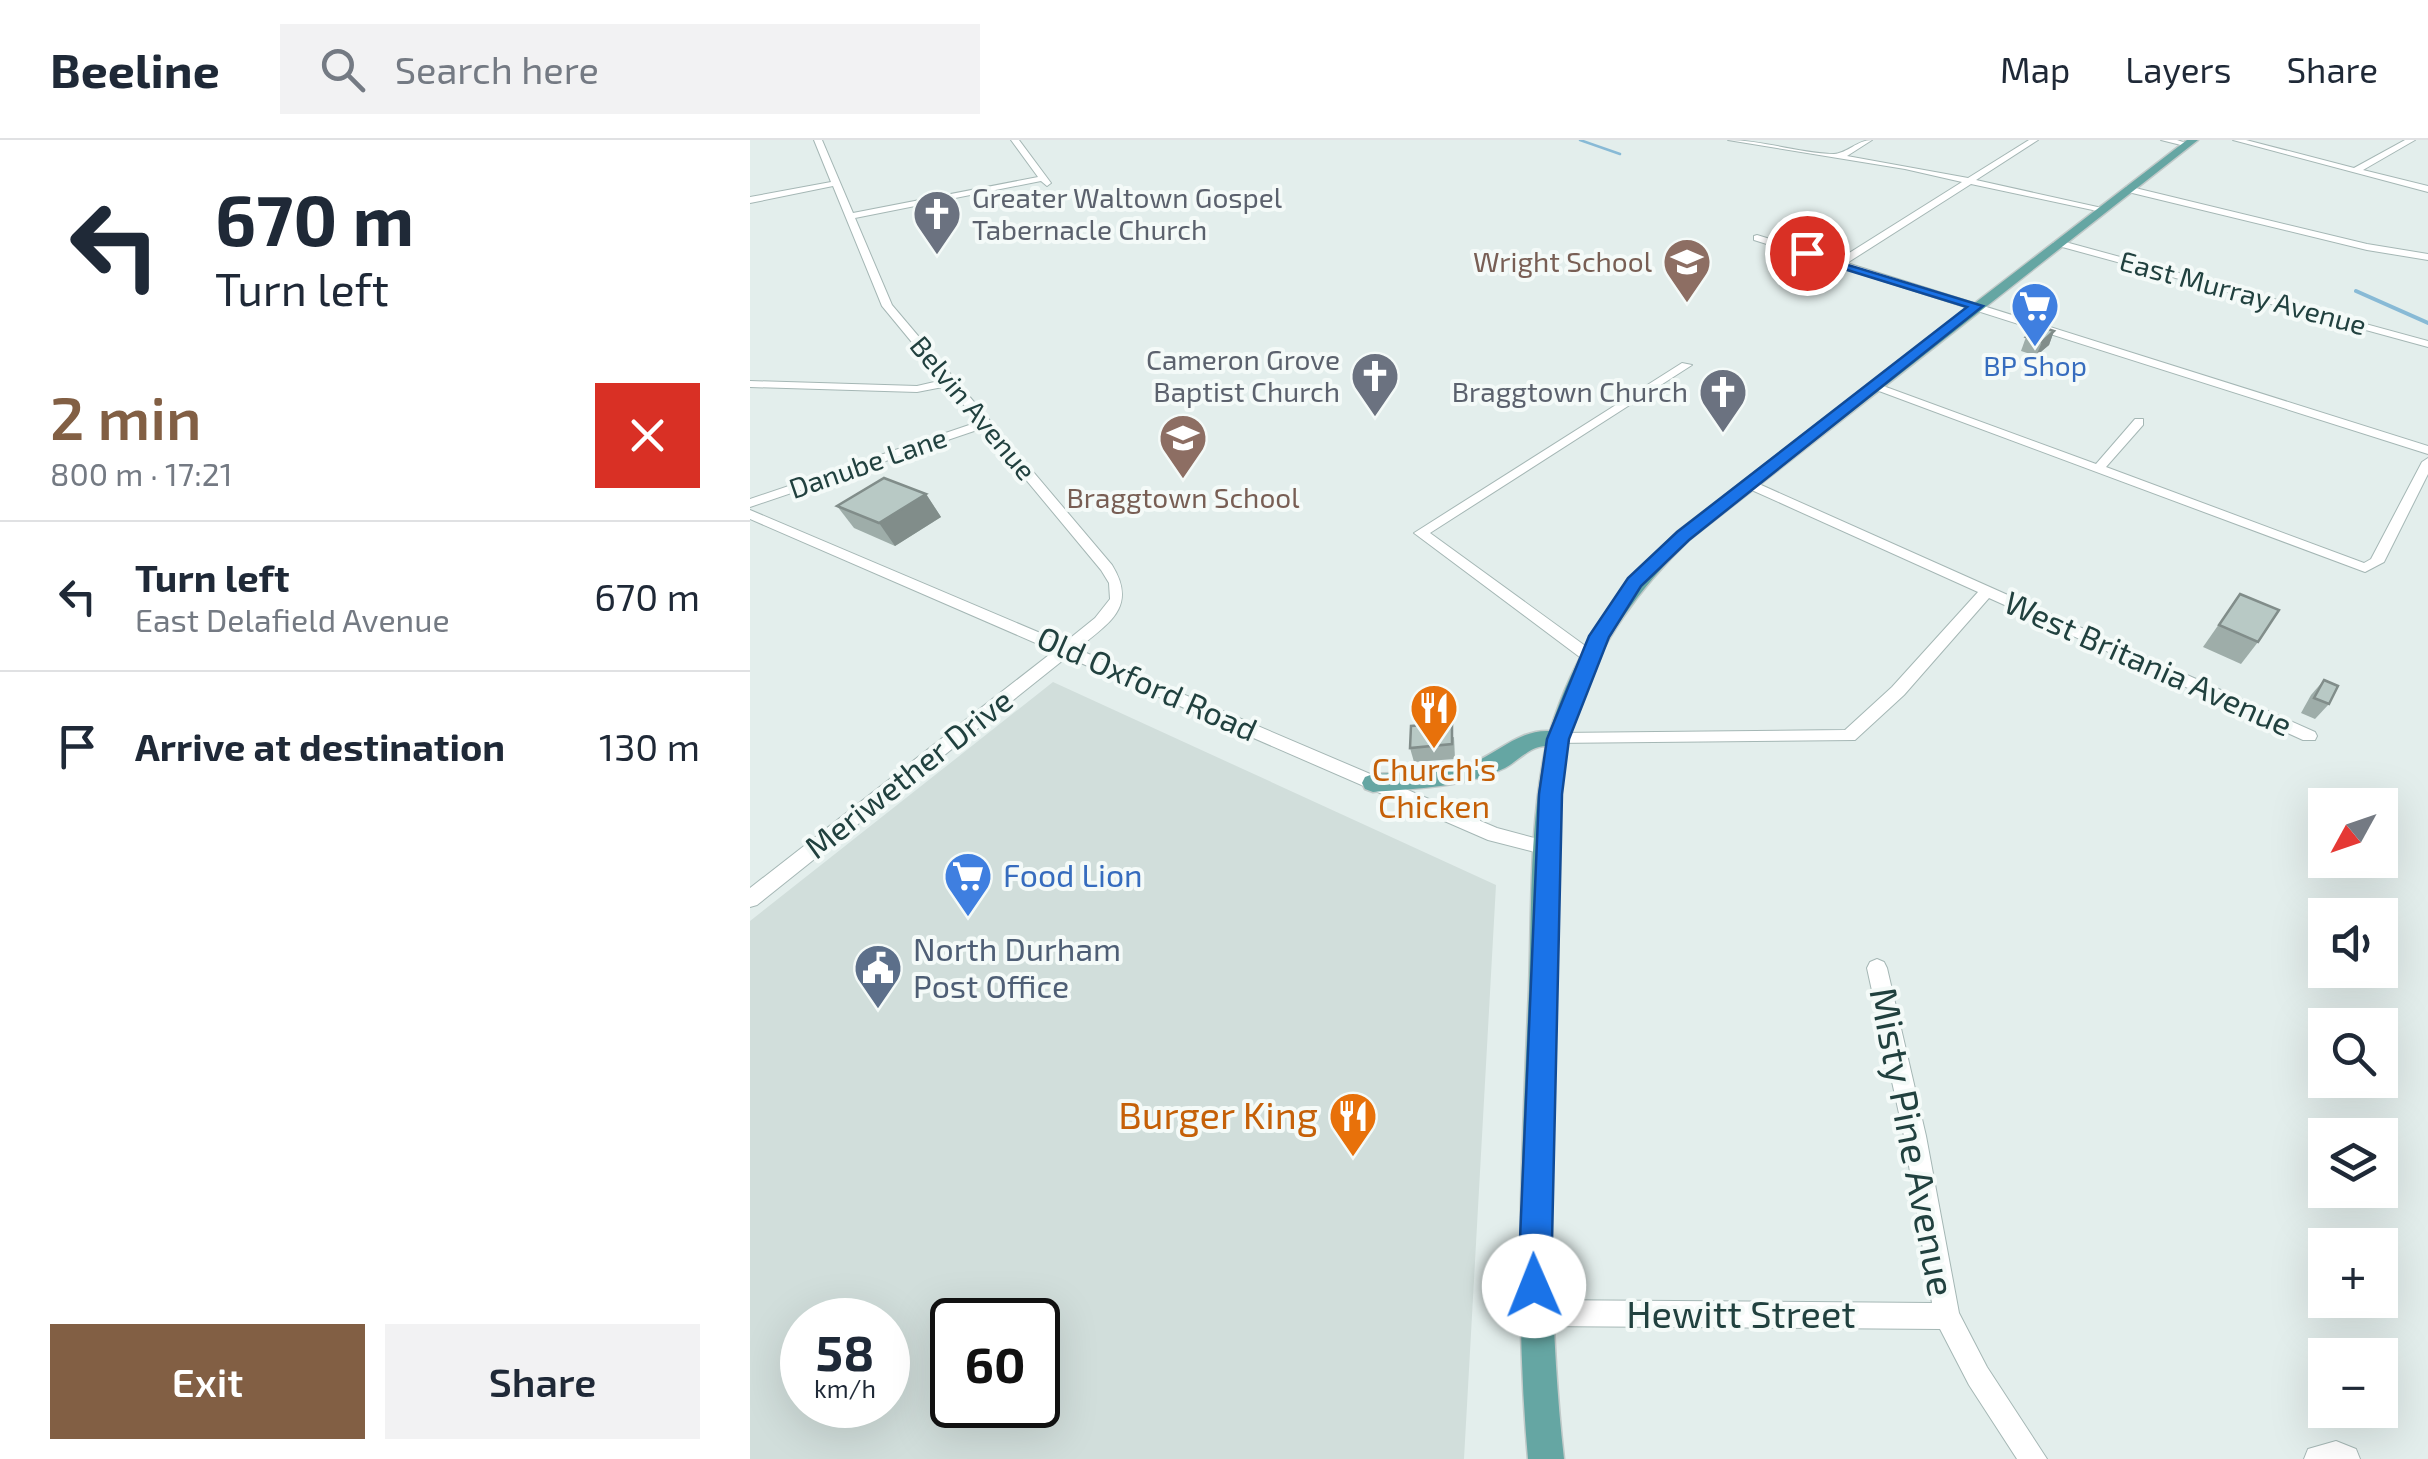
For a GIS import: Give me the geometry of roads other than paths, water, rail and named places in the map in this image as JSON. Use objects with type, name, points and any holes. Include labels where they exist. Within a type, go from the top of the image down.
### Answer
[{"type":"main road","points":[[1546,1459],[1535,1313],[1534,1230],[1546,848],[1558,739],[1590,657],[1624,596],[1647,569],[1750,484],[2189,142]]},
{"type":"main road","points":[[1373,783],[1462,776],[1499,762],[1534,738],[1558,739]]},
{"type":"street","name":"Belvin Avenue","points":[[818,140],[887,306],[1116,584],[1117,599],[1112,608],[1067,649]]},
{"type":"street","points":[[850,216],[1045,180],[1015,140]]},
{"type":"street","points":[[1732,140],[1839,156],[2099,210]]},
{"type":"street","points":[[1839,156],[1868,140]]},
{"type":"street","points":[[1839,264],[2034,140]]},
{"type":"street","points":[[2165,140],[2189,142]]},
{"type":"street","points":[[2236,140],[2428,188]]},
{"type":"street","points":[[2356,170],[2412,140]]},
{"type":"street","points":[[750,200],[837,183]]},
{"type":"street","points":[[2127,188],[2367,247],[2428,257]]},
{"type":"street","points":[[1757,238],[2428,450]]},
{"type":"street","name":"East Murray Avenue","points":[[2058,242],[2428,344]]},
{"type":"street","points":[[1590,657],[1421,533],[1686,366]]},
{"type":"street","points":[[750,384],[917,389],[950,382]]},
{"type":"street","points":[[1875,386],[2365,568],[2376,562],[2428,462]]},
{"type":"street","points":[[2098,468],[2138,422]]},
{"type":"street","name":"Danube Lane","points":[[750,502],[985,424]]},
{"type":"street","name":"West Britania Avenue","points":[[1750,484],[2309,736]]},
{"type":"street","name":"Old Oxford Road","points":[[750,514],[1506,840],[1546,848]]},
{"type":"street","points":[[1558,739],[1849,736],[1898,691],[1986,592]]},
{"type":"street","name":"Meriwether Drive","points":[[750,899],[1067,649]]},
{"type":"street","name":"Misty Pine Avenue","points":[[1877,968],[1915,1136],[1946,1316],[1978,1376],[2033,1459]]},
{"type":"street","name":"Hewitt Street","points":[[1535,1313],[1946,1316]]},
{"type":"street","points":[[2318,1459],[2336,1455],[2346,1459]]},
{"type":"waterway","points":[[1580,140],[1620,154]]},
{"type":"waterway","points":[[2356,291],[2428,323]]},
{"type":"place","name":"Greater Waltown Gospel Tabernacle Church","points":[[937,256]]},
{"type":"place","name":"Wright School","points":[[1687,304]]},
{"type":"place","name":"BP Shop","points":[[2035,348]]},
{"type":"place","name":"Cameron Grove Baptist Church","points":[[1375,418]]},
{"type":"place","name":"Braggtown Church","points":[[1723,434]]},
{"type":"place","name":"Braggtown School","points":[[1183,480]]},
{"type":"place","name":"Church's Chicken","points":[[1434,750]]},
{"type":"place","name":"Food Lion","points":[[968,918]]},
{"type":"place","name":"North Durham Post Office","points":[[878,1010]]},
{"type":"place","name":"Burger King","points":[[1353,1158]]}]
